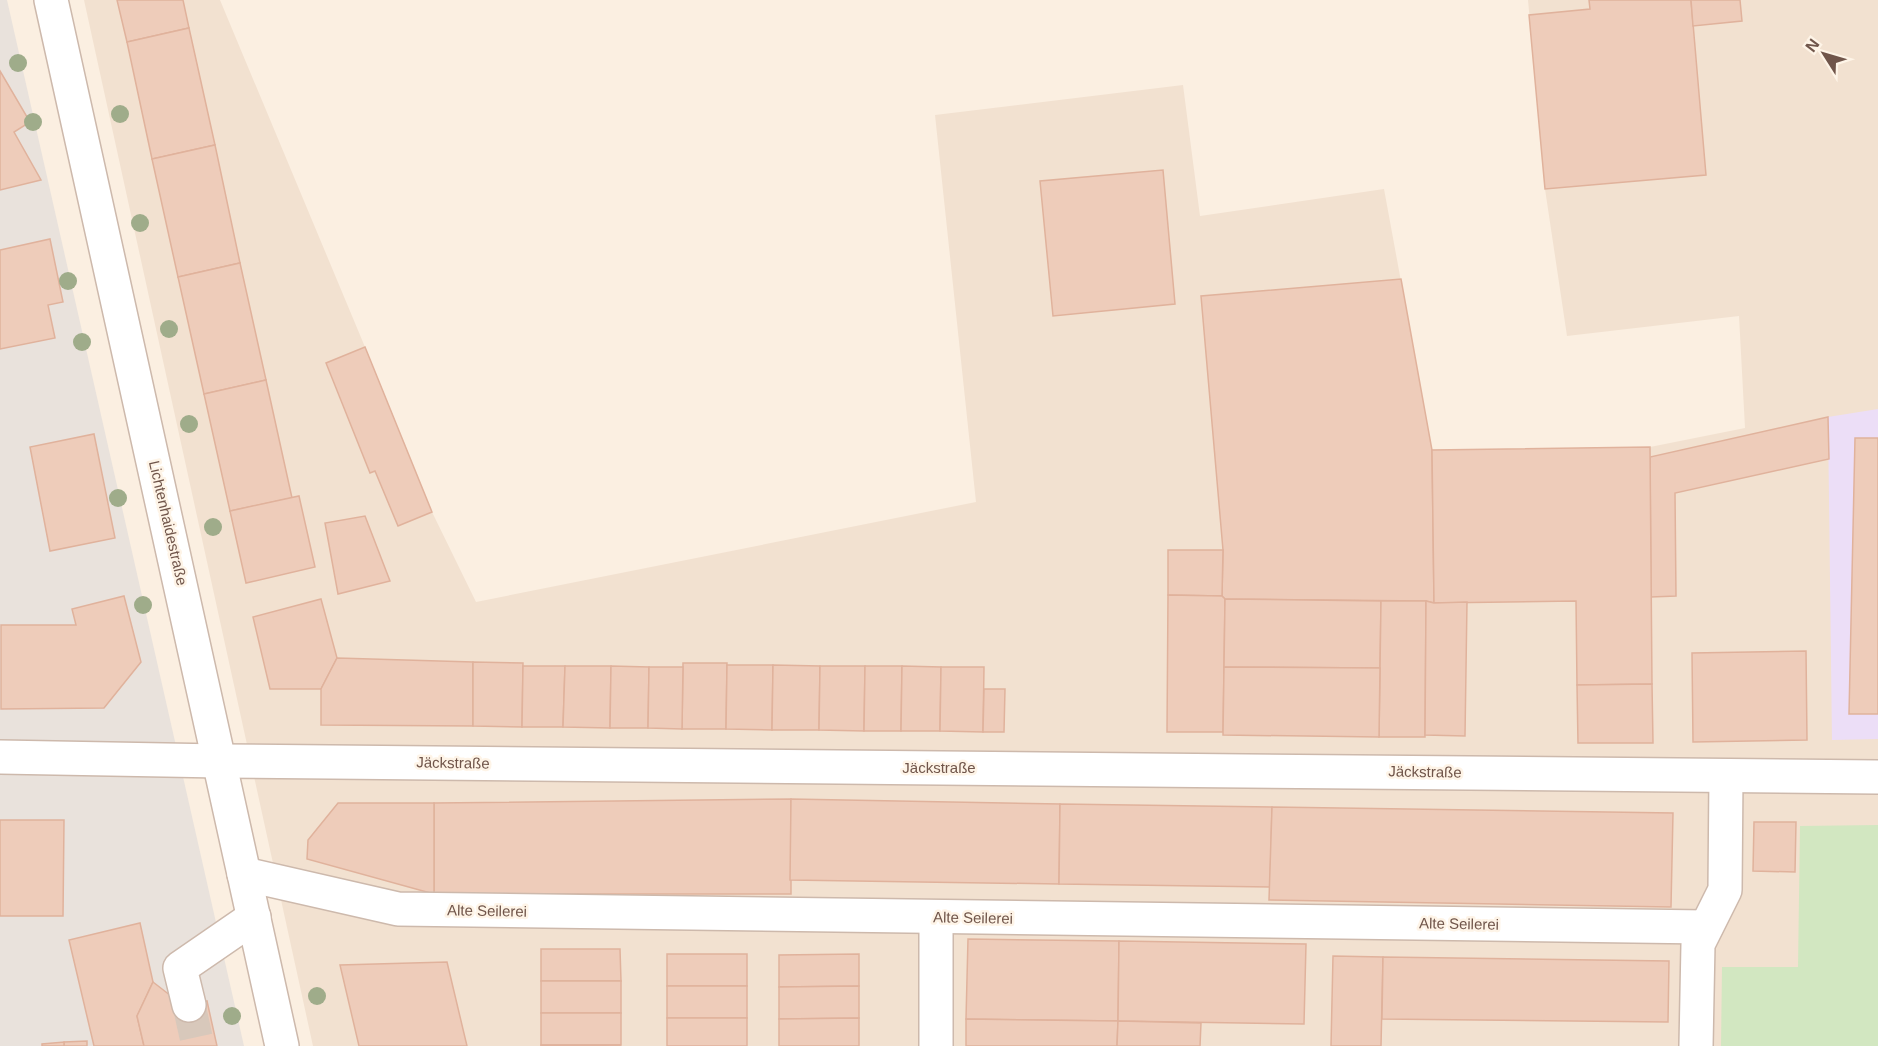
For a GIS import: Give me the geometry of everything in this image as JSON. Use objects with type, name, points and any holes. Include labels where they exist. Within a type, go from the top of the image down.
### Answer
[{"type":"street","name":"Lichtenhaidestraße","points":[[51,0],[282,1046]]},
{"type":"street","name":"Jäckstraße","points":[[0,757],[1878,777]]},
{"type":"street","points":[[1696,1046],[1698,944],[1725,890],[1726,776]]},
{"type":"street","name":"Alte Seilerei","points":[[244,874],[398,909],[1706,927]]},
{"type":"street","points":[[189,1005],[180,968],[254,917]]},
{"type":"street","points":[[936,917],[936,1046]]},
{"type":"shaded area","points":[[0,0],[7,0],[244,1046],[0,1046]]},
{"type":"shaded area","points":[[84,0],[220,0],[432,512],[476,602],[976,502],[935,115],[1183,85],[1200,216],[1384,189],[1432,450],[1650,447],[1745,428],[1739,316],[1567,336],[1545,189],[1528,0],[1878,0],[1878,1046],[313,1046]]},
{"type":"shaded area","points":[[1878,409],[1878,739],[1832,740],[1828,417]]},
{"type":"green space","points":[[1878,825],[1878,1046],[1721,1046],[1722,967],[1798,967],[1800,826]]},
{"type":"building","points":[[117,0],[183,0],[189,28],[127,42]]},
{"type":"building","points":[[1589,0],[1691,0],[1706,175],[1545,189],[1529,15],[1590,9]]},
{"type":"building","points":[[1691,0],[1740,0],[1742,21],[1693,26]]},
{"type":"building","points":[[189,28],[215,145],[152,159],[127,42]]},
{"type":"building","points":[[0,71],[30,122],[14,132],[41,180],[0,190]]},
{"type":"building","points":[[215,145],[240,263],[178,277],[152,159]]},
{"type":"building","points":[[1163,170],[1175,304],[1053,316],[1040,181]]},
{"type":"building","points":[[50,239],[63,302],[48,305],[55,338],[0,349],[0,250]]},
{"type":"building","points":[[240,263],[266,380],[204,394],[178,277]]},
{"type":"building","points":[[1401,279],[1432,450],[1434,603],[1426,601],[1225,599],[1222,596],[1223,550],[1201,296]]},
{"type":"building","points":[[365,347],[432,512],[398,526],[375,471],[370,473],[326,363]]},
{"type":"building","points":[[266,380],[292,498],[230,511],[204,394]]},
{"type":"building","points":[[1828,417],[1829,459],[1675,493],[1676,596],[1651,597],[1650,457]]},
{"type":"building","points":[[94,434],[115,538],[50,551],[30,447]]},
{"type":"building","points":[[1855,438],[1878,438],[1878,714],[1849,714]]},
{"type":"building","points":[[1650,447],[1652,684],[1577,685],[1576,601],[1434,603],[1432,450]]},
{"type":"building","points":[[299,496],[315,567],[246,583],[230,511]]},
{"type":"building","points":[[365,516],[390,581],[338,594],[325,523]]},
{"type":"building","points":[[1168,550],[1223,550],[1222,596],[1168,595]]},
{"type":"building","points":[[1168,595],[1222,596],[1225,599],[1223,732],[1167,732]]},
{"type":"building","points":[[124,596],[141,662],[104,708],[1,709],[1,625],[76,625],[72,609]]},
{"type":"building","points":[[321,599],[337,658],[321,689],[270,689],[253,617]]},
{"type":"building","points":[[1225,599],[1381,601],[1380,668],[1224,667]]},
{"type":"building","points":[[1381,601],[1426,601],[1425,737],[1379,737]]},
{"type":"building","points":[[1426,601],[1434,603],[1467,602],[1465,736],[1425,735]]},
{"type":"building","points":[[1806,651],[1807,740],[1693,742],[1692,653]]},
{"type":"building","points":[[337,658],[473,662],[473,726],[321,725],[321,689]]},
{"type":"building","points":[[473,662],[523,663],[522,727],[473,726]]},
{"type":"building","points":[[683,663],[727,663],[726,729],[682,729]]},
{"type":"building","points":[[727,665],[773,665],[772,730],[726,729]]},
{"type":"building","points":[[773,665],[820,666],[819,730],[772,730]]},
{"type":"building","points":[[523,666],[565,666],[563,727],[522,727]]},
{"type":"building","points":[[565,666],[611,666],[610,728],[563,727]]},
{"type":"building","points":[[611,666],[649,667],[648,728],[610,728]]},
{"type":"building","points":[[820,666],[865,666],[864,731],[819,730]]},
{"type":"building","points":[[865,666],[902,666],[901,731],[864,731]]},
{"type":"building","points":[[902,666],[941,667],[940,731],[901,731]]},
{"type":"building","points":[[649,667],[683,667],[682,729],[648,728]]},
{"type":"building","points":[[941,667],[984,667],[983,732],[940,731]]},
{"type":"building","points":[[1224,667],[1380,668],[1379,737],[1223,735]]},
{"type":"building","points":[[1652,684],[1653,743],[1578,743],[1577,685]]},
{"type":"building","points":[[984,689],[1005,689],[1004,732],[983,732]]},
{"type":"building","points":[[791,799],[791,894],[434,894],[434,803]]},
{"type":"building","points":[[791,799],[1060,804],[1059,884],[790,880]]},
{"type":"building","points":[[338,803],[434,803],[434,894],[307,859],[308,840]]},
{"type":"building","points":[[1060,804],[1272,807],[1270,887],[1059,884]]},
{"type":"building","points":[[1272,807],[1673,813],[1671,907],[1269,900]]},
{"type":"building","points":[[0,820],[64,820],[63,916],[0,916]]},
{"type":"building","points":[[1754,822],[1796,822],[1795,872],[1753,871]]},
{"type":"building","points":[[140,923],[153,982],[137,1016],[144,1046],[94,1046],[69,940]]},
{"type":"building","points":[[968,939],[1119,941],[1118,1021],[966,1019]]},
{"type":"building","points":[[1119,941],[1306,944],[1304,1024],[1118,1021]]},
{"type":"building","points":[[541,949],[620,949],[621,981],[541,981]]},
{"type":"building","points":[[667,954],[747,954],[747,986],[667,986]]},
{"type":"building","points":[[859,954],[859,986],[779,987],[779,955]]},
{"type":"building","points":[[1333,956],[1383,957],[1381,1046],[1331,1046]]},
{"type":"building","points":[[1383,957],[1669,961],[1668,1022],[1382,1019]]},
{"type":"building","points":[[447,962],[467,1046],[359,1046],[340,965]]},
{"type":"building","points":[[541,981],[621,981],[621,1013],[541,1013]]},
{"type":"building","points":[[153,982],[184,1006],[207,1001],[217,1046],[144,1046],[137,1016]]},
{"type":"building","points":[[667,986],[747,986],[747,1018],[667,1018]]},
{"type":"building","points":[[859,986],[859,1018],[779,1019],[779,987]]},
{"type":"building","points":[[541,1013],[621,1013],[621,1045],[541,1045]]},
{"type":"building","points":[[667,1018],[747,1018],[747,1046],[667,1046]]},
{"type":"building","points":[[859,1018],[859,1046],[779,1046],[779,1019]]},
{"type":"building","points":[[966,1019],[1118,1021],[1117,1046],[966,1046]]},
{"type":"building","points":[[1118,1021],[1201,1023],[1200,1046],[1117,1046]]},
{"type":"building","points":[[87,1041],[87,1046],[64,1046],[64,1042]]},
{"type":"building","points":[[64,1042],[64,1046],[42,1046],[42,1044]]},
{"type":"building","points":[[541,1045],[621,1045],[541,1046]]},
{"type":"tunnel","points":[[189,1005],[198,1046]]}]
